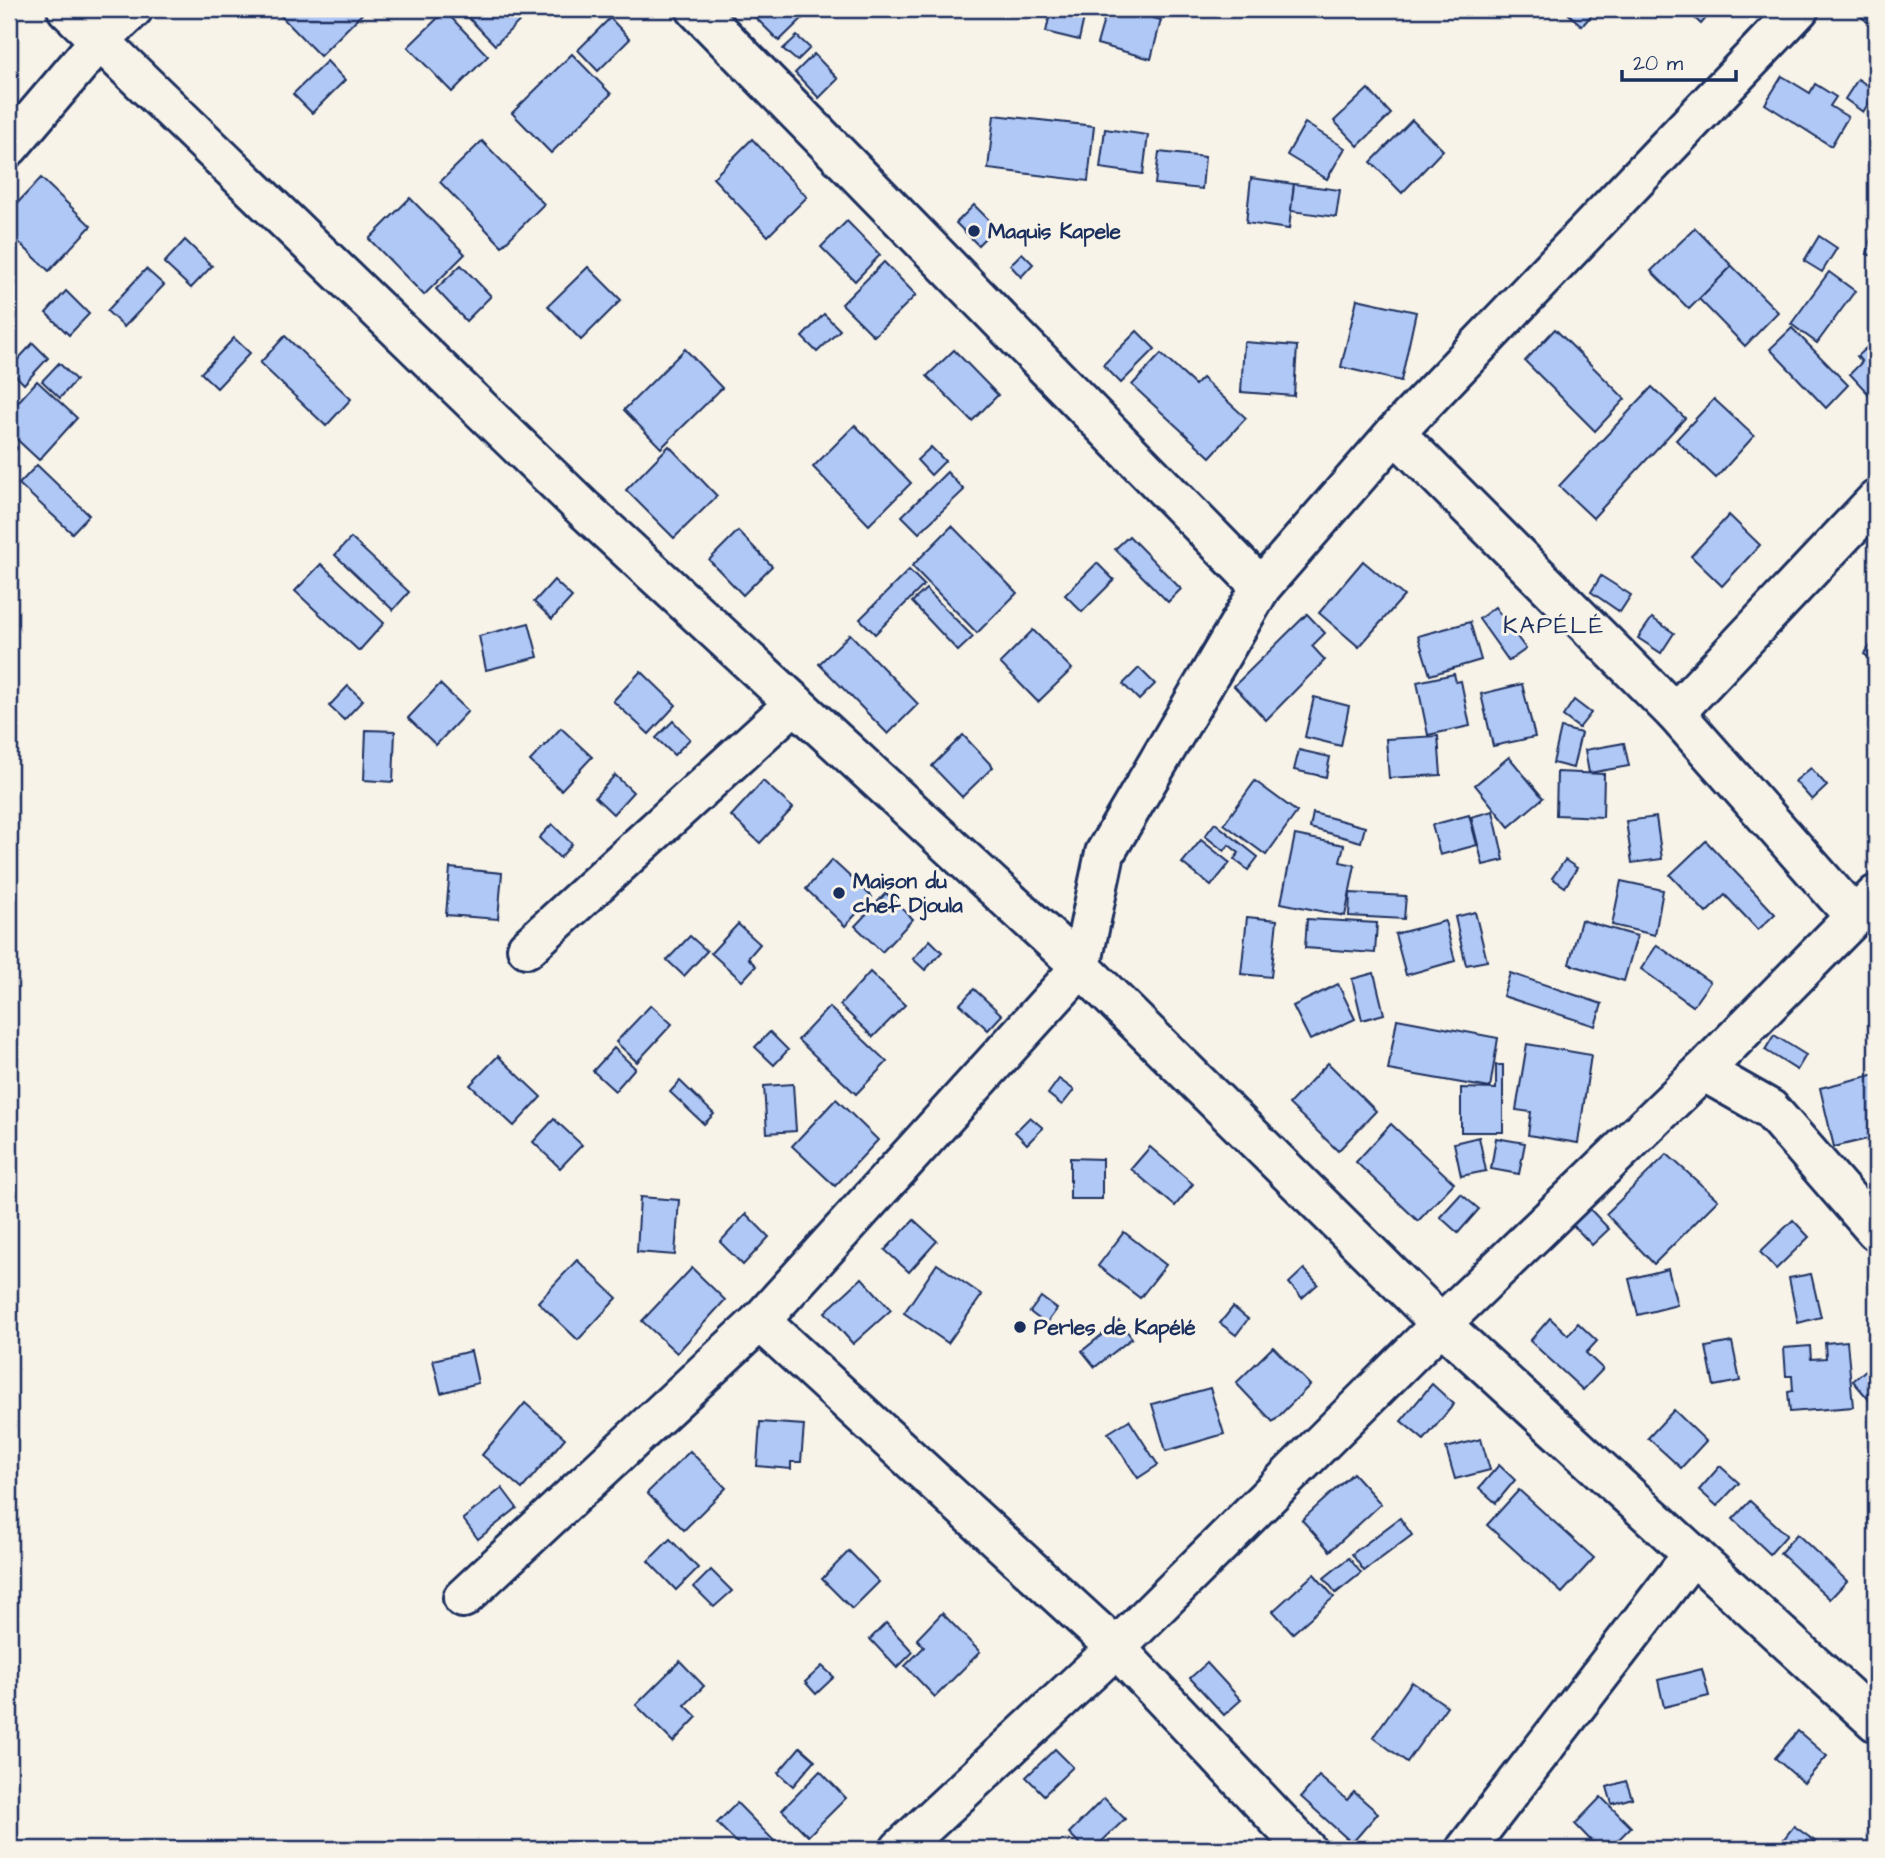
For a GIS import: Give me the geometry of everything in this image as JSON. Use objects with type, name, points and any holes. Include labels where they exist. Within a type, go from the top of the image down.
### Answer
[{"type":"street","points":[[67,9],[585,510],[1081,967],[1441,1324],[1876,1723]]},
{"type":"street","points":[[9,147],[99,41],[133,9]]},
{"type":"street","points":[[696,9],[1261,587]]},
{"type":"street","points":[[463,1598],[760,1321],[1081,967],[1105,853],[1261,587],[1395,433],[1799,9]]},
{"type":"street","points":[[900,1849],[1116,1648],[1441,1324],[1703,1072],[1866,906],[1395,433]]},
{"type":"street","points":[[1675,713],[1876,500]]},
{"type":"street","points":[[527,948],[794,703]]},
{"type":"street","points":[[1703,1072],[1770,1109],[1876,1231]]},
{"type":"street","points":[[760,1321],[1116,1648],[1306,1849]]},
{"type":"street","points":[[1466,1849],[1693,1554]]},
{"type":"building","points":[[274,9],[357,9],[362,14],[320,56]]},
{"type":"building","points":[[460,9],[532,9],[495,45]]},
{"type":"building","points":[[747,9],[812,9],[779,41]]},
{"type":"building","points":[[1051,9],[1086,9],[1079,40],[1046,32]]},
{"type":"building","points":[[1107,9],[1120,9],[1161,20],[1151,59],[1097,44]]},
{"type":"building","points":[[1563,9],[1597,9],[1582,26]]},
{"type":"building","points":[[1685,9],[1714,9],[1701,24]]},
{"type":"building","points":[[1853,9],[1876,9],[1876,30]]},
{"type":"building","points":[[445,11],[488,56],[452,92],[408,47]]},
{"type":"building","points":[[610,18],[630,39],[598,71],[578,50]]},
{"type":"building","points":[[797,36],[810,48],[797,61],[783,49]]},
{"type":"building","points":[[572,54],[611,94],[551,153],[512,113]]},
{"type":"building","points":[[814,54],[838,79],[819,98],[795,73]]},
{"type":"building","points":[[327,61],[345,80],[312,113],[293,94]]},
{"type":"building","points":[[1782,76],[1810,93],[1815,84],[1836,97],[1830,106],[1848,117],[1831,146],[1765,104]]},
{"type":"building","points":[[1858,79],[1876,91],[1863,112],[1845,99]]},
{"type":"building","points":[[1368,89],[1391,114],[1358,146],[1334,121]]},
{"type":"building","points":[[994,115],[1094,126],[1088,181],[988,169]]},
{"type":"building","points":[[1412,120],[1443,150],[1402,193],[1371,162]]},
{"type":"building","points":[[1305,123],[1345,148],[1327,179],[1287,155]]},
{"type":"building","points":[[1105,129],[1148,135],[1143,174],[1100,168]]},
{"type":"building","points":[[752,139],[807,197],[768,236],[713,178]]},
{"type":"building","points":[[482,141],[544,204],[502,246],[440,182]]},
{"type":"building","points":[[1159,152],[1205,157],[1202,189],[1155,184]]},
{"type":"building","points":[[41,178],[91,226],[49,271],[9,233],[9,212]]},
{"type":"building","points":[[1251,178],[1294,184],[1289,229],[1246,223]]},
{"type":"building","points":[[1294,184],[1340,190],[1336,217],[1291,211]]},
{"type":"building","points":[[410,198],[465,254],[424,295],[369,239]]},
{"type":"building","points":[[974,205],[996,227],[978,245],[956,223]]},
{"type":"building","points":[[847,221],[880,255],[855,281],[821,247]]},
{"type":"building","points":[[1874,225],[1876,226],[1876,257],[1867,254]]},
{"type":"building","points":[[1695,228],[1732,266],[1689,309],[1651,271]]},
{"type":"building","points":[[1819,236],[1837,248],[1822,272],[1804,261]]},
{"type":"building","points":[[185,240],[212,266],[191,288],[164,263]]},
{"type":"building","points":[[1022,253],[1033,264],[1021,277],[1010,265]]},
{"type":"building","points":[[884,262],[916,295],[874,336],[842,304]]},
{"type":"building","points":[[461,265],[491,296],[466,321],[436,289]]},
{"type":"building","points":[[1732,266],[1778,312],[1745,346],[1699,299]]},
{"type":"building","points":[[588,267],[621,300],[581,340],[548,306]]},
{"type":"building","points":[[146,269],[164,285],[124,327],[107,311]]},
{"type":"building","points":[[1829,272],[1855,291],[1817,343],[1791,324]]},
{"type":"building","points":[[66,291],[89,314],[69,335],[46,313]]},
{"type":"building","points":[[1357,299],[1416,312],[1401,381],[1341,367]]},
{"type":"building","points":[[824,314],[840,330],[817,352],[802,337]]},
{"type":"building","points":[[1792,328],[1848,385],[1826,408],[1770,349]]},
{"type":"building","points":[[1555,329],[1625,399],[1595,431],[1525,361]]},
{"type":"building","points":[[1137,331],[1155,349],[1121,383],[1103,365]]},
{"type":"building","points":[[285,336],[351,399],[326,426],[260,363]]},
{"type":"building","points":[[234,338],[250,353],[217,388],[201,373]]},
{"type":"building","points":[[1876,339],[1876,402],[1850,374],[1862,362],[1857,356]]},
{"type":"building","points":[[1244,342],[1297,346],[1294,396],[1241,392]]},
{"type":"building","points":[[33,343],[48,358],[24,384],[9,369]]},
{"type":"building","points":[[685,349],[722,388],[661,448],[624,410]]},
{"type":"building","points":[[954,350],[998,395],[972,421],[927,376]]},
{"type":"building","points":[[1161,354],[1195,385],[1202,378],[1246,418],[1210,457],[1132,385]]},
{"type":"building","points":[[59,363],[76,380],[60,398],[42,381]]},
{"type":"building","points":[[37,381],[77,418],[39,460],[9,432],[9,412]]},
{"type":"building","points":[[1652,387],[1685,418],[1593,518],[1559,486]]},
{"type":"building","points":[[1714,399],[1754,436],[1716,478],[1676,440]]},
{"type":"building","points":[[855,425],[911,483],[869,525],[813,467]]},
{"type":"building","points":[[9,440],[17,448],[9,458]]},
{"type":"building","points":[[669,446],[717,496],[674,538],[626,490]]},
{"type":"building","points":[[931,447],[945,461],[931,475],[917,460]]},
{"type":"building","points":[[37,465],[89,515],[72,533],[19,484]]},
{"type":"building","points":[[947,472],[964,490],[919,533],[902,516]]},
{"type":"building","points":[[1729,515],[1760,545],[1722,586],[1691,556]]},
{"type":"building","points":[[952,526],[1017,593],[977,633],[912,566]]},
{"type":"building","points":[[738,531],[772,566],[743,595],[709,560]]},
{"type":"building","points":[[1129,536],[1181,589],[1168,602],[1115,549]]},
{"type":"building","points":[[351,538],[409,592],[393,610],[335,555]]},
{"type":"building","points":[[1363,561],[1404,596],[1359,647],[1319,613]]},
{"type":"building","points":[[1097,563],[1114,580],[1082,612],[1065,595]]},
{"type":"building","points":[[321,564],[384,623],[359,651],[295,591]]},
{"type":"building","points":[[909,570],[924,585],[875,634],[860,619]]},
{"type":"building","points":[[1601,576],[1631,595],[1620,612],[1591,592]]},
{"type":"building","points":[[554,580],[572,597],[552,619],[534,602]]},
{"type":"building","points":[[926,589],[973,637],[958,651],[912,602]]},
{"type":"building","points":[[1495,607],[1526,649],[1509,661],[1479,619]]},
{"type":"building","points":[[1307,614],[1325,633],[1312,646],[1325,660],[1266,720],[1234,686]]},
{"type":"building","points":[[1652,618],[1674,633],[1661,653],[1638,638]]},
{"type":"building","points":[[1470,622],[1481,660],[1430,675],[1418,636]]},
{"type":"building","points":[[529,623],[538,657],[486,670],[479,636]]},
{"type":"building","points":[[1033,630],[1072,669],[1038,702],[1000,663]]},
{"type":"building","points":[[850,634],[918,704],[888,734],[819,664]]},
{"type":"building","points":[[1876,639],[1876,663],[1864,654]]},
{"type":"building","points":[[1139,668],[1155,684],[1139,700],[1123,684]]},
{"type":"building","points":[[641,671],[676,705],[649,734],[613,701]]},
{"type":"building","points":[[1454,674],[1456,682],[1461,681],[1470,726],[1428,735],[1417,682]]},
{"type":"building","points":[[440,684],[468,711],[436,745],[408,718]]},
{"type":"building","points":[[1522,684],[1535,737],[1493,746],[1481,694]]},
{"type":"building","points":[[348,686],[363,700],[344,720],[329,706]]},
{"type":"building","points":[[1314,697],[1349,706],[1341,746],[1305,737]]},
{"type":"building","points":[[1574,700],[1591,713],[1579,728],[1563,716]]},
{"type":"building","points":[[673,721],[690,739],[674,755],[656,738]]},
{"type":"building","points":[[561,728],[592,757],[561,790],[530,761]]},
{"type":"building","points":[[1561,728],[1581,733],[1573,768],[1553,763]]},
{"type":"building","points":[[366,730],[395,731],[393,782],[364,780]]},
{"type":"building","points":[[963,735],[993,767],[962,797],[932,766]]},
{"type":"building","points":[[1438,736],[1441,775],[1389,778],[1386,739]]},
{"type":"building","points":[[1624,743],[1629,766],[1589,773],[1585,750]]},
{"type":"building","points":[[1299,750],[1330,757],[1326,777],[1294,770]]},
{"type":"building","points":[[1509,757],[1543,798],[1509,827],[1475,785]]},
{"type":"building","points":[[1811,768],[1827,786],[1812,800],[1795,781]]},
{"type":"building","points":[[1557,772],[1604,774],[1603,817],[1556,815]]},
{"type":"building","points":[[615,775],[633,792],[613,814],[595,797]]},
{"type":"building","points":[[763,781],[793,808],[760,843],[731,816]]},
{"type":"building","points":[[1255,781],[1297,812],[1266,855],[1224,824]]},
{"type":"building","points":[[1493,811],[1504,860],[1483,865],[1471,817]]},
{"type":"building","points":[[1313,813],[1365,827],[1361,842],[1310,828]]},
{"type":"building","points":[[1469,815],[1477,845],[1440,855],[1432,825]]},
{"type":"building","points":[[1656,817],[1662,859],[1632,863],[1626,821]]},
{"type":"building","points":[[1215,823],[1258,857],[1248,870],[1234,859],[1239,853],[1229,845],[1224,851],[1205,836]]},
{"type":"building","points":[[552,824],[572,844],[560,858],[539,838]]},
{"type":"building","points":[[1295,835],[1344,845],[1340,862],[1355,865],[1345,916],[1281,903]]},
{"type":"building","points":[[1201,840],[1230,863],[1211,886],[1182,863]]},
{"type":"building","points":[[1706,841],[1775,914],[1758,930],[1725,895],[1706,913],[1670,875]]},
{"type":"building","name":"Maison du chef Djoula","points":[[832,860],[872,897],[845,926],[806,889]]},
{"type":"building","points":[[1565,860],[1577,868],[1565,887],[1552,878]]},
{"type":"building","points":[[450,868],[502,873],[498,919],[446,915]]},
{"type":"building","points":[[1621,881],[1663,890],[1655,935],[1612,925]]},
{"type":"building","points":[[886,893],[913,919],[882,952],[855,926]]},
{"type":"building","points":[[1350,893],[1406,896],[1404,919],[1349,916]]},
{"type":"building","points":[[1475,912],[1487,961],[1466,965],[1455,917]]},
{"type":"building","points":[[1247,917],[1277,920],[1271,977],[1241,974]]},
{"type":"building","points":[[1307,919],[1377,923],[1375,953],[1305,948]]},
{"type":"building","points":[[1581,920],[1637,936],[1624,981],[1569,964]]},
{"type":"building","points":[[1445,921],[1455,961],[1406,975],[1395,934]]},
{"type":"building","points":[[738,924],[760,944],[748,958],[756,966],[742,981],[711,953]]},
{"type":"building","points":[[690,936],[707,951],[684,976],[667,960]]},
{"type":"building","points":[[930,940],[942,952],[925,970],[913,959]]},
{"type":"building","points":[[1657,945],[1710,982],[1693,1006],[1641,969]]},
{"type":"building","points":[[870,972],[905,1005],[873,1037],[840,1005]]},
{"type":"building","points":[[1374,973],[1384,1014],[1362,1020],[1352,979]]},
{"type":"building","points":[[1510,973],[1602,1004],[1595,1026],[1503,996]]},
{"type":"building","points":[[1338,984],[1355,1019],[1310,1040],[1293,1006]]},
{"type":"building","points":[[974,989],[1002,1015],[988,1030],[960,1004]]},
{"type":"building","points":[[651,1005],[672,1024],[637,1062],[616,1042]]},
{"type":"building","points":[[829,1007],[887,1062],[856,1094],[798,1040]]},
{"type":"building","points":[[1397,1019],[1498,1038],[1490,1088],[1388,1070]]},
{"type":"building","points":[[770,1032],[788,1050],[774,1065],[755,1047]]},
{"type":"building","points":[[1774,1035],[1806,1055],[1797,1070],[1765,1050]]},
{"type":"building","points":[[1527,1044],[1591,1055],[1578,1143],[1528,1135],[1531,1112],[1516,1110]]},
{"type":"building","points":[[614,1048],[635,1068],[615,1091],[593,1071]]},
{"type":"building","points":[[498,1056],[541,1097],[514,1126],[470,1085]]},
{"type":"building","points":[[1328,1063],[1376,1111],[1338,1151],[1289,1104]]},
{"type":"building","points":[[1496,1065],[1503,1065],[1503,1132],[1461,1132],[1461,1088],[1496,1089]]},
{"type":"building","points":[[1876,1074],[1876,1137],[1834,1147],[1820,1088]]},
{"type":"building","points":[[1059,1079],[1074,1090],[1062,1105],[1048,1094]]},
{"type":"building","points":[[680,1081],[714,1114],[704,1124],[670,1092]]},
{"type":"building","points":[[793,1084],[796,1131],[767,1133],[764,1086]]},
{"type":"building","points":[[836,1099],[878,1140],[835,1186],[792,1146]]},
{"type":"building","points":[[1030,1117],[1043,1128],[1027,1144],[1015,1132]]},
{"type":"building","points":[[554,1119],[582,1145],[560,1168],[533,1142]]},
{"type":"building","points":[[1391,1124],[1454,1183],[1418,1221],[1356,1162]]},
{"type":"building","points":[[1479,1137],[1486,1171],[1461,1176],[1454,1143]]},
{"type":"building","points":[[1496,1138],[1525,1143],[1519,1174],[1491,1169]]},
{"type":"building","points":[[1150,1147],[1193,1184],[1175,1206],[1131,1169]]},
{"type":"building","points":[[1667,1154],[1718,1200],[1654,1264],[1606,1214]]},
{"type":"building","points":[[1070,1158],[1102,1159],[1102,1199],[1070,1199]]},
{"type":"building","points":[[1461,1194],[1479,1209],[1458,1233],[1440,1217]]},
{"type":"building","points":[[640,1197],[679,1200],[675,1255],[637,1252]]},
{"type":"building","points":[[1587,1206],[1609,1229],[1592,1245],[1571,1223]]},
{"type":"building","points":[[746,1214],[769,1237],[743,1265],[720,1242]]},
{"type":"building","points":[[914,1220],[937,1241],[909,1272],[885,1250]]},
{"type":"building","points":[[1793,1220],[1809,1237],[1776,1269],[1760,1252]]},
{"type":"building","points":[[1124,1232],[1166,1265],[1140,1298],[1098,1266]]},
{"type":"building","points":[[577,1260],[617,1298],[578,1340],[538,1302]]},
{"type":"building","points":[[937,1264],[982,1295],[948,1343],[904,1313]]},
{"type":"building","points":[[692,1268],[725,1300],[677,1353],[642,1321]]},
{"type":"building","points":[[1304,1269],[1318,1284],[1302,1298],[1289,1283]]},
{"type":"building","points":[[1668,1269],[1677,1305],[1638,1315],[1629,1279]]},
{"type":"building","points":[[1811,1274],[1821,1317],[1798,1323],[1789,1278]]},
{"type":"building","points":[[862,1278],[891,1310],[853,1344],[825,1312]]},
{"type":"building","points":[[1041,1297],[1057,1309],[1046,1324],[1030,1312]]},
{"type":"building","points":[[1233,1307],[1248,1319],[1236,1335],[1220,1323]]},
{"type":"building","points":[[1550,1318],[1568,1335],[1578,1323],[1597,1341],[1586,1353],[1603,1369],[1583,1390],[1530,1341]]},
{"type":"building","points":[[1119,1321],[1132,1338],[1095,1367],[1082,1351]]},
{"type":"building","points":[[1847,1341],[1853,1407],[1790,1412],[1788,1392],[1793,1391],[1792,1376],[1786,1376],[1784,1348],[1810,1346],[1811,1359],[1826,1358],[1825,1343]]},
{"type":"building","points":[[1732,1342],[1740,1381],[1714,1386],[1706,1347]]},
{"type":"building","points":[[1273,1347],[1310,1385],[1273,1422],[1236,1383]]},
{"type":"building","points":[[471,1351],[478,1383],[441,1393],[433,1360]]},
{"type":"building","points":[[1876,1361],[1876,1408],[1853,1381]]},
{"type":"building","points":[[1432,1384],[1454,1404],[1424,1440],[1401,1421]]},
{"type":"building","points":[[1210,1388],[1224,1434],[1166,1451],[1152,1404]]},
{"type":"building","points":[[525,1403],[565,1438],[522,1489],[482,1455]]},
{"type":"building","points":[[1674,1410],[1706,1441],[1681,1468],[1648,1438]]},
{"type":"building","points":[[1129,1420],[1158,1465],[1138,1478],[1108,1433]]},
{"type":"building","points":[[760,1422],[804,1425],[801,1462],[791,1462],[791,1469],[757,1466]]},
{"type":"building","points":[[1481,1439],[1490,1470],[1455,1479],[1446,1448]]},
{"type":"building","points":[[690,1451],[726,1488],[684,1530],[647,1493]]},
{"type":"building","points":[[1499,1465],[1515,1480],[1496,1503],[1479,1488]]},
{"type":"building","points":[[1720,1466],[1739,1483],[1717,1506],[1699,1490]]},
{"type":"building","points":[[1353,1473],[1381,1504],[1330,1551],[1302,1520]]},
{"type":"building","points":[[502,1488],[517,1508],[478,1539],[463,1519]]},
{"type":"building","points":[[1519,1490],[1594,1558],[1562,1593],[1487,1525]]},
{"type":"building","points":[[1750,1501],[1787,1535],[1770,1554],[1733,1519]]},
{"type":"building","points":[[1400,1518],[1412,1535],[1364,1571],[1352,1554]]},
{"type":"building","points":[[1797,1534],[1847,1581],[1830,1599],[1780,1553]]},
{"type":"building","points":[[670,1539],[698,1568],[676,1590],[648,1561]]},
{"type":"building","points":[[849,1551],[879,1582],[852,1609],[822,1579]]},
{"type":"building","points":[[1349,1558],[1361,1573],[1336,1593],[1324,1578]]},
{"type":"building","points":[[711,1570],[732,1591],[714,1607],[694,1587]]},
{"type":"building","points":[[1314,1574],[1334,1597],[1293,1633],[1273,1611]]},
{"type":"building","points":[[942,1613],[980,1652],[935,1697],[905,1666],[924,1647],[917,1639]]},
{"type":"building","points":[[886,1623],[913,1652],[897,1668],[870,1639]]},
{"type":"building","points":[[680,1661],[704,1686],[685,1705],[697,1717],[673,1742],[636,1705]]},
{"type":"building","points":[[1207,1663],[1241,1700],[1224,1715],[1190,1678]]},
{"type":"building","points":[[822,1666],[834,1677],[816,1694],[805,1682]]},
{"type":"building","points":[[1702,1669],[1709,1696],[1664,1707],[1658,1680]]},
{"type":"building","points":[[1412,1682],[1447,1706],[1407,1762],[1373,1737]]},
{"type":"building","points":[[1798,1731],[1827,1756],[1804,1783],[1775,1758]]},
{"type":"building","points":[[800,1747],[815,1760],[793,1786],[778,1773]]},
{"type":"building","points":[[1055,1749],[1073,1767],[1044,1795],[1026,1777]]},
{"type":"building","points":[[820,1771],[846,1798],[808,1836],[782,1810]]},
{"type":"building","points":[[1319,1776],[1347,1800],[1354,1792],[1378,1813],[1352,1843],[1301,1797]]},
{"type":"building","points":[[1626,1781],[1632,1798],[1612,1804],[1607,1787]]},
{"type":"building","points":[[1601,1797],[1631,1827],[1609,1849],[1599,1849],[1575,1824]]},
{"type":"building","points":[[1104,1798],[1125,1819],[1094,1849],[1085,1849],[1069,1833]]},
{"type":"building","points":[[737,1803],[782,1849],[743,1849],[717,1823]]},
{"type":"building","points":[[1794,1826],[1816,1842],[1811,1849],[1776,1849]]},
{"type":"building","points":[[633,1842],[640,1849],[626,1849]]},
{"type":"place","name":"Maquis Kapele","points":[[974,231]]},
{"type":"place","name":"Maison du chef Djoula","points":[[839,893]]},
{"type":"place","name":"Perles de Kapélé","points":[[1020,1327]]},
{"type":"district","name":"KAPÉLÉ","points":[[1554,626]]}]
